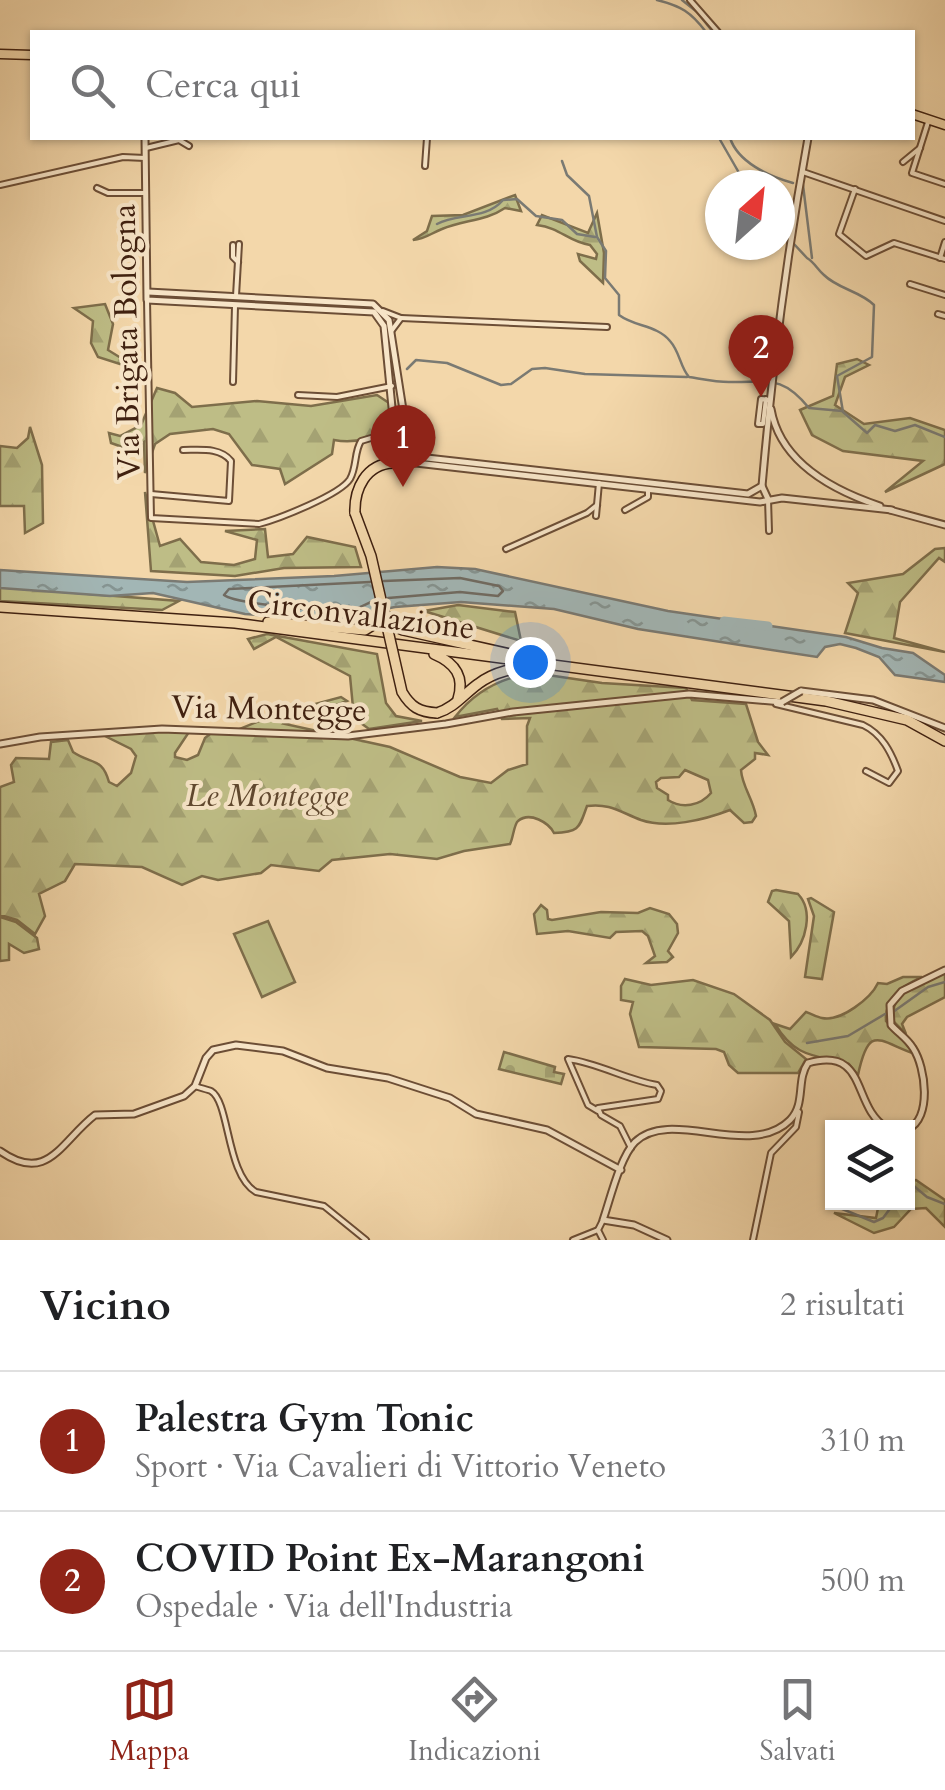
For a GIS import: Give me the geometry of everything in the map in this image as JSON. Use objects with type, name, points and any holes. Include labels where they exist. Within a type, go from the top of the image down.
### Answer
[{"type":"highway","points":[[386,452],[378,467],[357,488],[355,513],[371,556],[402,692],[410,705],[437,714],[498,673],[562,665]]},
{"type":"highway","points":[[378,467],[392,463]]},
{"type":"highway","name":"Circonvallazione","points":[[0,606],[235,623],[856,706],[907,720],[945,740]]},
{"type":"highway","points":[[235,623],[294,622],[365,630],[378,622],[382,608]]},
{"type":"highway","points":[[382,608],[394,626],[546,663]]},
{"type":"highway","points":[[418,648],[457,668],[461,680],[457,703]]},
{"type":"main road","points":[[0,54],[30,54]]},
{"type":"main road","points":[[915,115],[945,125]]},
{"type":"street","points":[[690,0],[716,30]]},
{"type":"street","points":[[929,119],[912,174],[945,184]]},
{"type":"street","name":"Via Brigata Bologna","points":[[145,140],[151,518],[258,524],[274,520],[350,480],[358,444],[365,439],[378,440]]},
{"type":"street","points":[[145,149],[179,140],[188,146]]},
{"type":"street","points":[[425,166],[426,140]]},
{"type":"street","points":[[769,532],[768,498],[762,486],[770,425],[768,400],[789,242],[808,140]]},
{"type":"street","points":[[903,162],[920,148]]},
{"type":"street","points":[[0,185],[123,158],[145,158]]},
{"type":"street","points":[[802,172],[945,220]]},
{"type":"street","points":[[96,188],[108,193],[146,192]]},
{"type":"street","points":[[855,190],[839,234],[866,256],[894,243],[943,259],[945,242]]},
{"type":"street","points":[[233,382],[236,244]]},
{"type":"street","points":[[910,284],[945,296]]},
{"type":"street","points":[[147,292],[374,312],[384,326],[392,386],[393,440],[386,452]]},
{"type":"street","points":[[147,300],[373,304],[401,318],[607,327]]},
{"type":"street","points":[[383,311],[392,330],[408,442],[427,458],[748,494],[762,486]]},
{"type":"street","points":[[392,330],[401,318]]},
{"type":"street","points":[[298,394],[337,396],[392,386]]},
{"type":"street","points":[[770,425],[794,458],[840,490],[945,525]]},
{"type":"street","points":[[378,440],[408,442]]},
{"type":"street","points":[[378,440],[392,463],[760,502],[768,498],[892,510]]},
{"type":"street","points":[[407,462],[412,449]]},
{"type":"street","points":[[151,494],[228,500],[228,457],[216,451],[184,450]]},
{"type":"street","points":[[596,516],[598,483]]},
{"type":"street","points":[[625,510],[648,497],[648,489]]},
{"type":"street","points":[[838,504],[845,496],[840,490]]},
{"type":"street","points":[[506,549],[597,505]]},
{"type":"street","points":[[779,703],[801,691],[872,700],[945,728]]},
{"type":"street","name":"Via Montegge","points":[[0,744],[40,737],[162,729],[348,736],[513,712],[689,694],[779,703]]},
{"type":"street","points":[[779,703],[869,728],[887,747],[898,771],[889,783],[866,771]]},
{"type":"street","points":[[915,1123],[923,1110],[921,1068],[908,1041],[891,1025],[889,1010],[902,991],[945,970]]},
{"type":"street","points":[[0,1151],[29,1164],[54,1156],[95,1115],[143,1112],[184,1096],[196,1086],[206,1058],[224,1046],[283,1051],[327,1068],[388,1078],[450,1098],[476,1114],[547,1130],[620,1170]]},
{"type":"street","points":[[598,1111],[602,1106],[658,1099],[657,1085],[568,1059],[588,1104],[598,1111],[620,1126],[631,1148]]},
{"type":"street","points":[[573,1240],[598,1230],[635,1142],[662,1132],[751,1136],[772,1131],[789,1121],[796,1111],[802,1071],[808,1063],[835,1062],[857,1075],[865,1105],[875,1120]]},
{"type":"street","points":[[196,1086],[216,1096],[247,1186],[256,1192],[324,1206],[366,1240]]},
{"type":"street","points":[[753,1240],[771,1153],[796,1127],[796,1111]]},
{"type":"street","points":[[603,1220],[634,1225],[666,1240]]},
{"type":"street","points":[[598,1230],[603,1240]]},
{"type":"green space","points":[[515,195],[521,211],[505,208],[413,240],[427,231],[432,216],[463,215]]},
{"type":"green space","points":[[597,213],[604,253],[603,283],[580,261],[578,254],[596,259],[590,245],[537,225],[542,215],[588,233]]},
{"type":"green space","points":[[105,304],[113,324],[108,350],[142,371],[98,357],[91,343],[93,321],[74,308]]},
{"type":"green space","points":[[857,359],[869,365],[845,377],[835,405],[864,424],[910,418],[945,430],[945,464],[885,492],[923,461],[843,451],[812,435],[800,410],[833,396],[837,364]]},
{"type":"green space","points":[[157,388],[175,393],[192,407],[257,401],[311,406],[377,395],[389,403],[392,427],[364,439],[334,440],[332,454],[285,484],[280,469],[252,465],[229,434],[213,429],[170,434],[155,444],[145,473],[144,442],[131,450],[111,443],[109,433],[120,436],[141,425]]},
{"type":"green space","points":[[30,427],[42,465],[43,523],[25,533],[24,506],[0,506],[0,446],[17,448],[28,438]]},
{"type":"green space","points":[[145,492],[160,546],[180,539],[201,562],[234,565],[255,559],[257,540],[225,531],[265,529],[268,557],[293,554],[307,537],[355,547],[361,567],[284,568],[235,576],[151,571]]},
{"type":"green space","points":[[945,548],[945,562],[939,558],[900,602],[894,638],[945,652],[845,633],[858,593],[848,583],[903,574],[935,549]]},
{"type":"green space","points":[[0,587],[179,601],[162,610],[0,601]]},
{"type":"green space","points":[[458,605],[515,612],[521,641],[424,611]]},
{"type":"green space","points":[[267,634],[377,654],[386,703],[396,716],[422,721],[369,729],[354,718],[350,676],[276,637],[254,649],[248,639]]},
{"type":"green space","name":"Le Montegge","points":[[522,675],[686,688],[692,700],[746,704],[758,742],[768,755],[755,753],[755,759],[741,770],[756,816],[752,822],[744,823],[730,810],[697,820],[662,824],[595,805],[587,806],[574,830],[554,833],[539,820],[523,818],[517,823],[510,844],[437,859],[390,854],[332,860],[319,871],[271,865],[261,873],[218,880],[202,876],[182,885],[142,867],[75,864],[65,881],[39,894],[45,916],[35,934],[17,920],[0,915],[0,787],[14,782],[11,765],[16,758],[49,759],[51,742],[68,740],[73,752],[100,765],[109,782],[117,786],[131,773],[136,756],[131,749],[101,734],[191,729],[175,753],[175,757],[187,760],[198,755],[205,738],[215,730],[235,731],[271,716],[341,697],[347,701],[285,724],[390,747],[460,777],[491,783],[508,770],[527,764],[530,718],[502,719],[497,709],[455,717],[480,693]],"holes":[[[685,770],[708,780],[711,793],[702,801],[685,805],[668,800],[656,782],[679,777]]]},
{"type":"green space","points":[[776,890],[798,894],[806,909],[804,935],[791,957],[789,921],[768,902]]},
{"type":"green space","points":[[808,899],[834,912],[822,979],[805,977],[814,916]]},
{"type":"green space","points":[[541,905],[552,920],[601,912],[638,913],[650,908],[669,914],[678,933],[668,951],[673,957],[667,962],[646,963],[655,956],[648,936],[642,931],[616,932],[610,938],[568,931],[537,934],[534,914]]},
{"type":"green space","points":[[0,917],[16,922],[37,938],[39,949],[24,953],[9,944],[9,960],[0,961]]},
{"type":"green space","points":[[268,921],[295,982],[262,997],[234,934]]},
{"type":"green space","points":[[945,971],[945,997],[907,1017],[902,1024],[906,1034],[892,1020],[896,1002],[909,989]]},
{"type":"green space","points":[[903,977],[922,977],[896,993],[888,1005],[886,1021],[915,1054],[884,1041],[871,1042],[858,1075],[849,1064],[798,1049],[775,1024],[790,1029],[806,1012],[822,1018],[838,1016],[862,1002],[878,983],[887,984]]},
{"type":"green space","points":[[625,979],[651,985],[693,980],[734,994],[770,1020],[785,1042],[806,1059],[798,1073],[738,1073],[729,1065],[724,1052],[716,1049],[639,1047],[630,1014],[633,1002],[621,1000]]},
{"type":"green space","points":[[504,1052],[555,1067],[554,1072],[564,1074],[561,1084],[499,1069]]},
{"type":"green space","points":[[915,1180],[945,1200],[945,1227],[926,1208],[915,1209]]},
{"type":"green space","points":[[878,1210],[910,1210],[894,1227],[874,1233],[834,1213],[876,1218]]},
{"type":"water","points":[[437,567],[475,569],[668,611],[846,637],[913,653],[945,675],[945,682],[895,675],[879,657],[840,644],[825,647],[817,657],[638,629],[554,609],[461,602],[395,607],[370,612],[358,620],[328,620],[245,614],[153,593],[110,596],[0,588],[0,570],[187,582]]},
{"type":"waterway","points":[[657,0],[685,11],[704,30]]},
{"type":"waterway","points":[[682,0],[711,30]]},
{"type":"waterway","points":[[720,140],[737,170]]},
{"type":"waterway","points":[[731,140],[740,154],[761,170]]},
{"type":"waterway","points":[[562,161],[567,175],[589,196],[597,237],[606,251],[605,278],[619,295],[619,315],[665,336],[689,377],[773,383],[790,390],[809,408],[842,411]]},
{"type":"waterway","points":[[803,185],[812,258]]},
{"type":"waterway","points":[[437,224],[488,211],[503,200],[517,199],[536,216],[562,220],[577,234],[595,237]]},
{"type":"waterway","points":[[795,245],[830,280],[874,305],[872,357],[837,376],[843,412],[867,433],[875,425],[895,431],[915,425],[945,437]]},
{"type":"waterway","points":[[407,369],[416,360],[447,363],[501,385],[511,384],[532,369],[545,368],[585,374],[687,377]]},
{"type":"waterway","points":[[724,621],[768,626]]},
{"type":"waterway","points":[[893,1012],[928,987],[945,982]]},
{"type":"waterway","points":[[807,1043],[848,1036],[885,1014]]},
{"type":"waterway","points":[[915,1187],[945,1204]]},
{"type":"waterway","points":[[845,1210],[874,1222],[889,1210]]},
{"type":"place","name":"COVID Point Ex-Marangoni","points":[[761,397]]},
{"type":"place","name":"Palestra Gym Tonic","points":[[403,487]]}]
